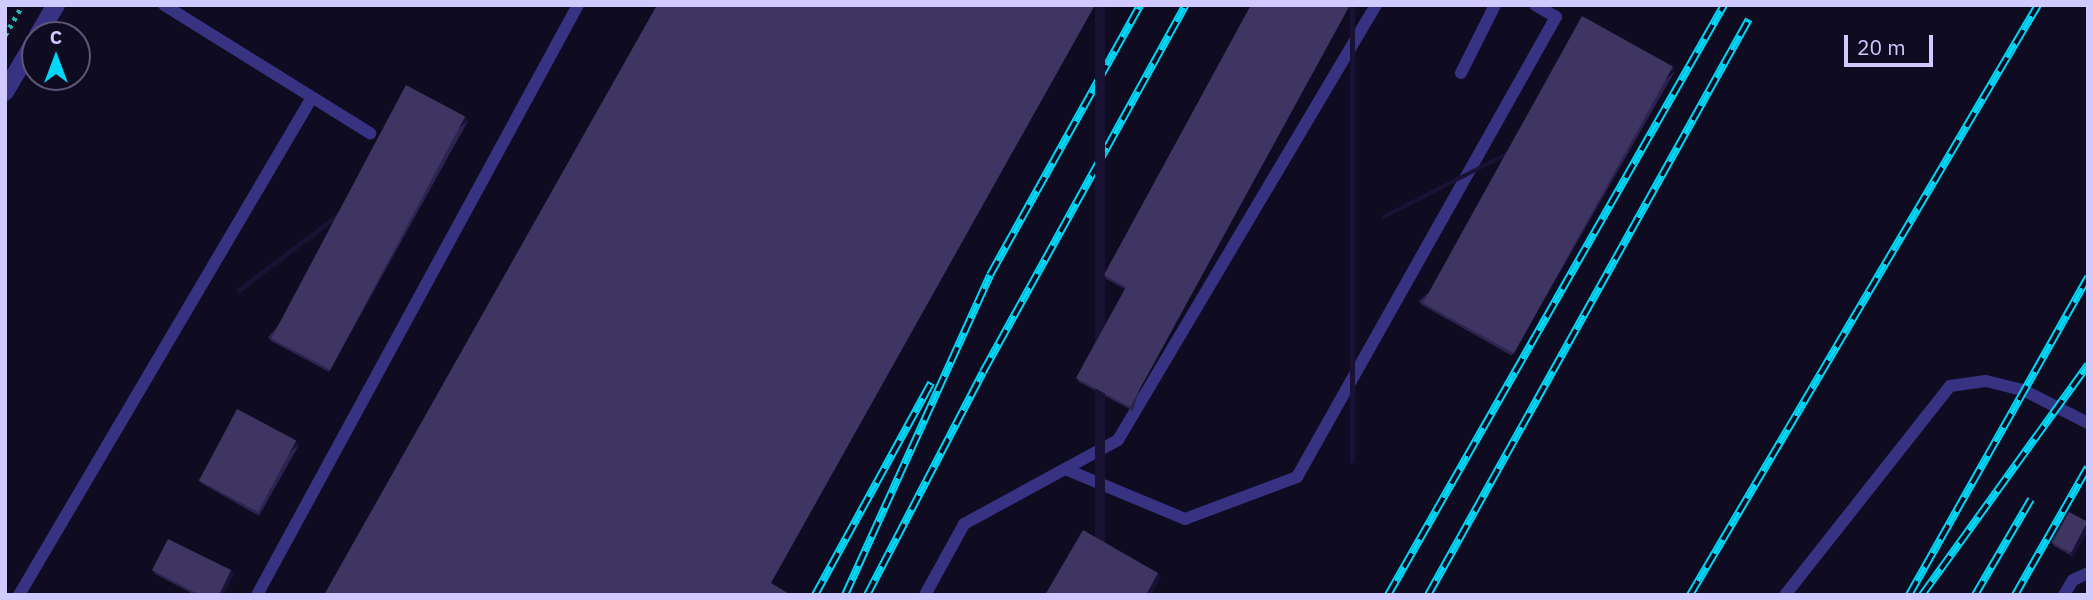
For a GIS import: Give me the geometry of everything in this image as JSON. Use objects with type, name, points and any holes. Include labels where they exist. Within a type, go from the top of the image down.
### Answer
[{"type":"street","points":[[46,21],[55,5]]},
{"type":"street","points":[[5,92],[21,65]]},
{"type":"lane","points":[[164,5],[311,99],[370,133]]},
{"type":"lane","points":[[257,595],[578,5]]},
{"type":"lane","points":[[925,595],[964,524],[1118,440],[1376,5]]},
{"type":"lane","points":[[1461,72],[1481,41],[1495,5]]},
{"type":"lane","points":[[1065,469],[1185,519],[1297,477],[1556,17],[1535,5]]},
{"type":"lane","points":[[19,595],[311,99]]},
{"type":"lane","points":[[1785,595],[1950,386],[1986,381],[2023,390],[2088,423]]},
{"type":"lane","points":[[2064,595],[2073,580],[2088,573]]},
{"type":"path","points":[[5,35],[22,5]]},
{"type":"building","points":[[657,5],[1095,5],[771,583],[791,595],[324,595]]},
{"type":"building","points":[[1251,5],[1350,5],[1130,407],[1076,378],[1126,287],[1104,275]]},
{"type":"building","points":[[1582,16],[1673,66],[1514,353],[1423,303]]},
{"type":"building","points":[[406,85],[465,116],[330,370],[271,338]]},
{"type":"building","points":[[237,409],[296,440],[258,512],[199,481]]},
{"type":"building","points":[[2069,512],[2088,522],[2071,553],[2053,543]]},
{"type":"building","points":[[1083,530],[1158,573],[1146,595],[1045,595]]},
{"type":"building","points":[[168,539],[231,570],[219,595],[200,595],[152,570]]},
{"type":"railway","points":[[845,595],[990,275],[1140,5]]},
{"type":"railway","points":[[867,595],[983,372],[1186,5]]},
{"type":"railway","points":[[1388,595],[1724,5]]},
{"type":"railway","points":[[1690,595],[2038,5]]},
{"type":"railway","points":[[1428,595],[1749,19]]},
{"type":"railway","points":[[1909,595],[2088,277]]},
{"type":"railway","points":[[1922,595],[2088,365]]},
{"type":"railway","points":[[815,595],[931,383]]},
{"type":"railway","points":[[2015,595],[2088,467]]},
{"type":"railway","points":[[1975,595],[2031,499]]}]
